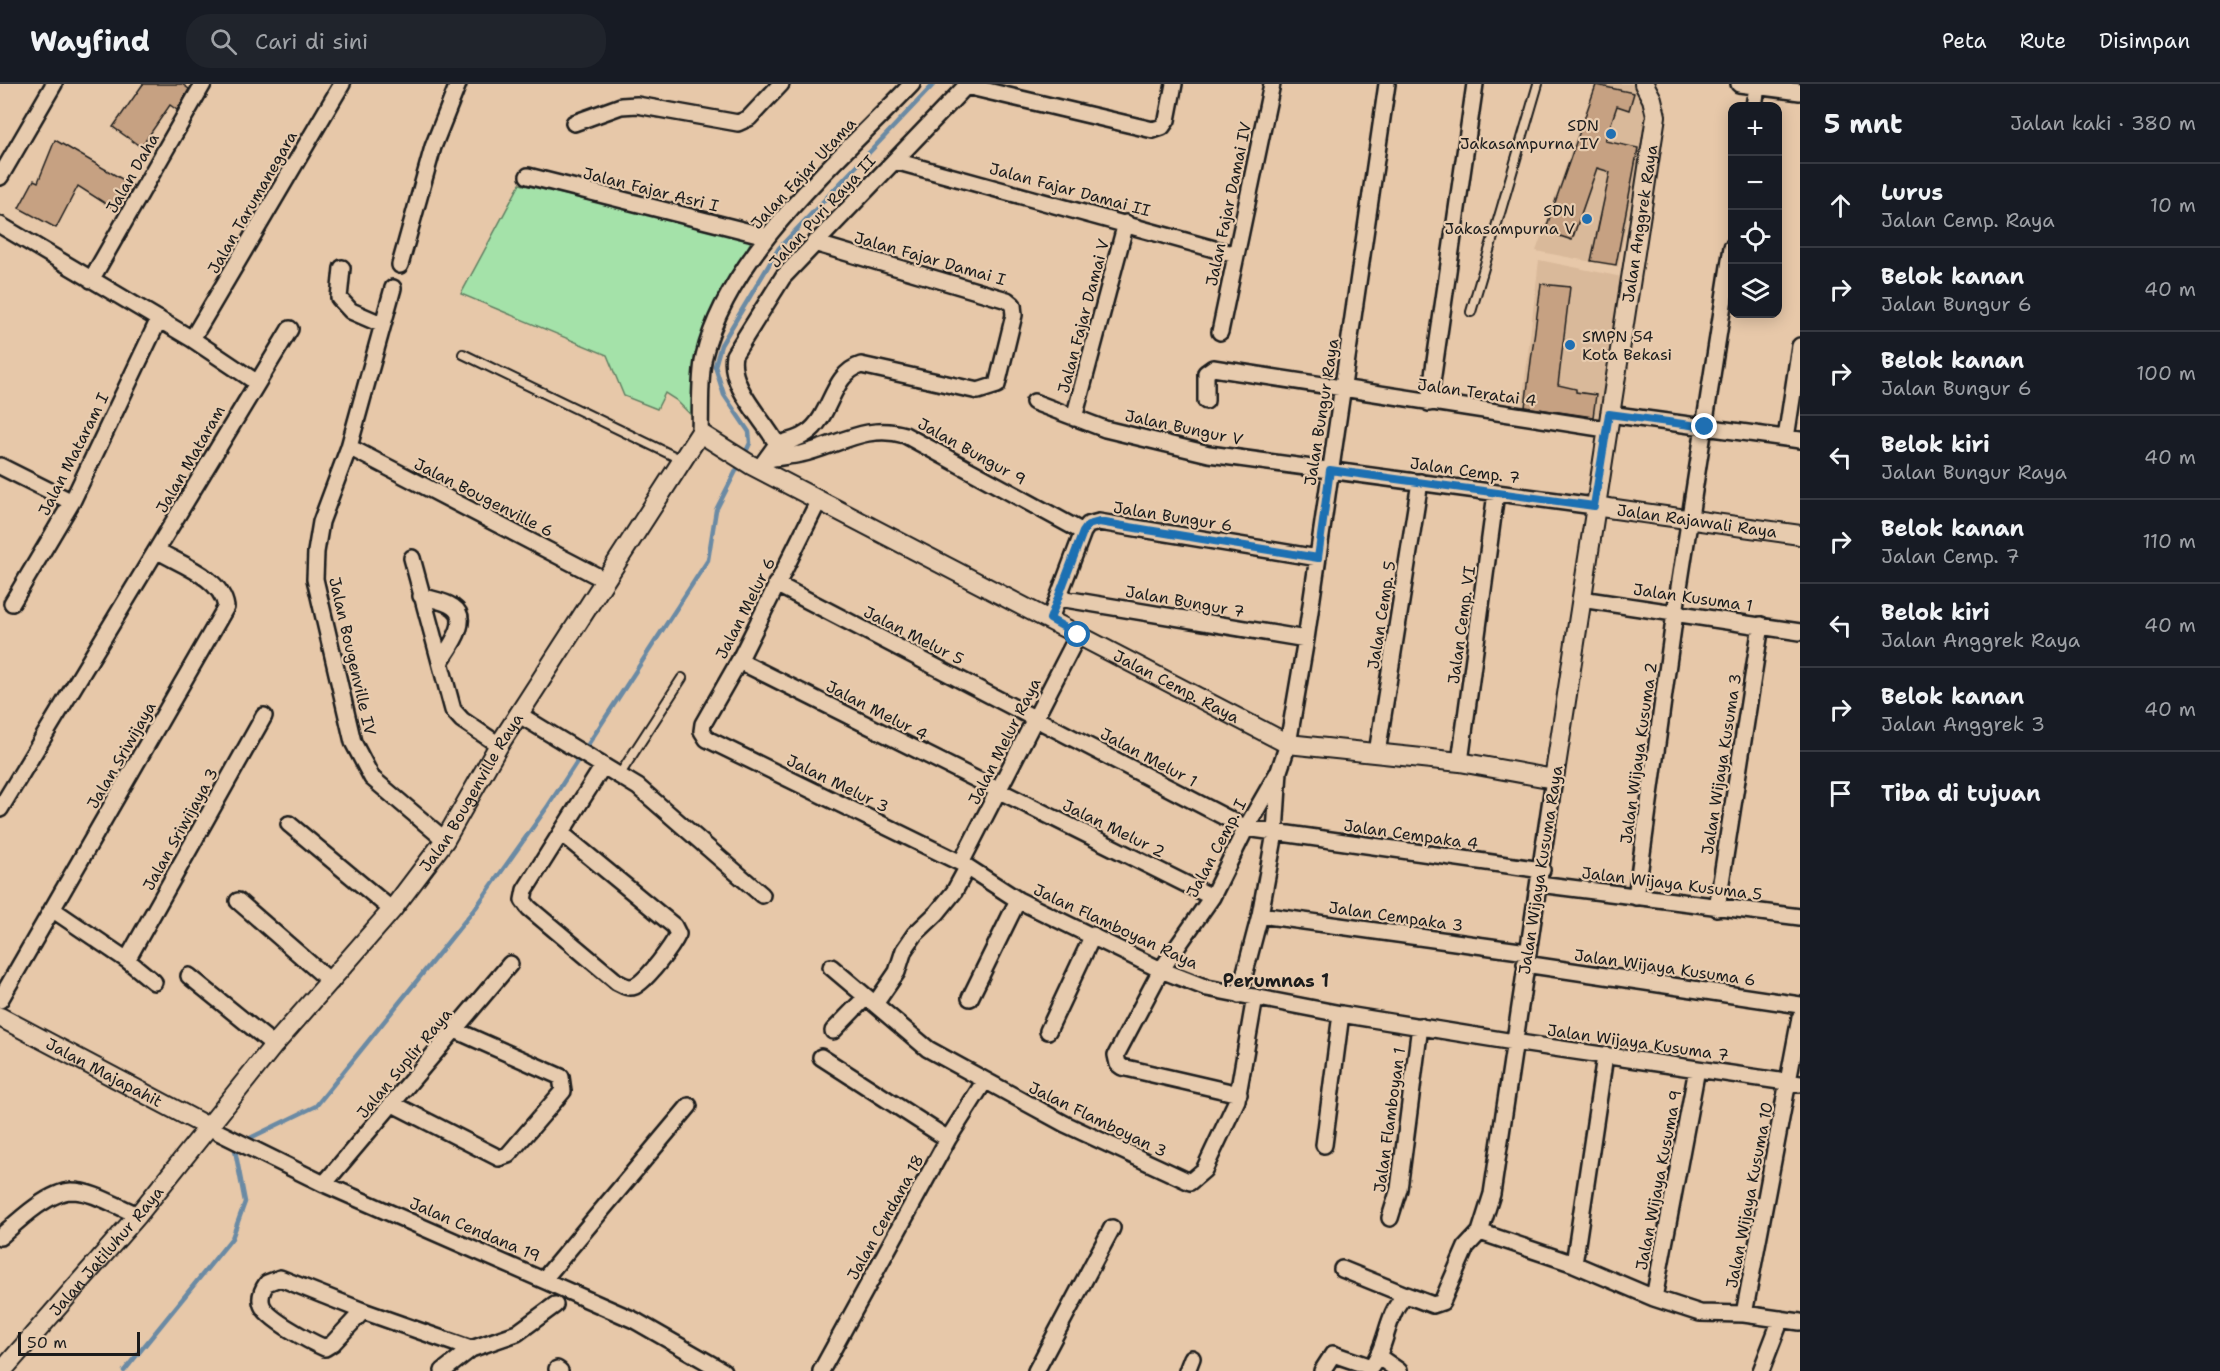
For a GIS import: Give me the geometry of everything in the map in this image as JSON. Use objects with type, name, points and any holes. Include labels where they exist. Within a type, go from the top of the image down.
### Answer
[{"type":"street","points":[[0,177],[54,84]]},
{"type":"street","name":"Jalan Daha","points":[[92,280],[203,84]]},
{"type":"street","name":"Jalan Tarumanegara","points":[[192,339],[342,84]]},
{"type":"street","points":[[400,265],[433,147],[458,84]]},
{"type":"street","points":[[574,123],[621,106],[648,106],[738,123],[749,118],[781,84]]},
{"type":"street","name":"Jalan Fajar Utama","points":[[700,433],[704,357],[718,319],[766,236],[912,84]]},
{"type":"street","points":[[967,85],[1153,130],[1162,127],[1167,120],[1174,84]]},
{"type":"street","name":"Jalan Fajar Damai IV","points":[[1220,332],[1272,84]]},
{"type":"street","name":"Jalan Bungur Raya","points":[[1288,744],[1306,639],[1387,84]]},
{"type":"street","points":[[1429,403],[1475,84]]},
{"type":"street","name":"Jalan Anggrek Raya","points":[[1594,506],[1656,116],[1652,99],[1644,84]]},
{"type":"street","points":[[1739,84],[1800,92]]},
{"type":"street","name":"Jalan Puri Raya II","points":[[777,444],[737,383],[731,368],[734,355],[783,277],[967,85]]},
{"type":"street","points":[[1755,102],[1757,87]]},
{"type":"street","name":"Jalan Fajar Damai II","points":[[895,161],[1236,255]]},
{"type":"street","name":"Jalan Fajar Asri I","points":[[528,176],[766,236]]},
{"type":"street","name":"Jalan Fajar Damai V","points":[[1074,418],[1126,223]]},
{"type":"street","points":[[0,225],[192,339],[256,382]]},
{"type":"street","name":"Jalan Fajar Damai I","points":[[777,444],[807,433],[820,421],[844,374],[861,364],[978,391],[997,385],[1014,315],[1013,305],[1007,300],[814,243]]},
{"type":"street","name":"Jalan Wijaya Kusuma 2","points":[[1636,897],[1676,613],[1729,264]]},
{"type":"street","points":[[342,268],[339,298],[351,310],[381,324]]},
{"type":"street","name":"Jalan Bougenville IV","points":[[393,288],[381,324],[349,447],[321,522],[316,552],[315,579],[353,741],[372,778],[445,840]]},
{"type":"street","name":"Jalan Mataram I","points":[[12,603],[72,502],[159,319]]},
{"type":"street","name":"Jalan Mataram","points":[[0,809],[158,551],[256,382],[290,329]]},
{"type":"street","points":[[1793,439],[1800,346]]},
{"type":"street","name":"Jalan Teratai 4","points":[[1206,401],[1206,373],[1212,368],[1429,403],[1608,422],[1705,427],[1793,439]]},
{"type":"street","name":"Jalan Bungur V","points":[[1034,402],[1105,429],[1209,454],[1330,470]]},
{"type":"street","name":"Jalan Bungur 9","points":[[760,464],[802,454],[864,433],[891,430],[905,435],[1083,532]]},
{"type":"street","name":"Jalan Cemp. Raya","points":[[700,433],[729,453],[760,464],[819,500],[1288,744],[1460,762],[1554,778]]},
{"type":"street","name":"Jalan Bougenville Raya","points":[[208,1127],[274,1045],[392,910],[445,840],[518,714],[603,579],[700,433]]},
{"type":"street","points":[[760,464],[777,444]]},
{"type":"street","name":"Jalan Bougenville 6","points":[[349,447],[603,579]]},
{"type":"street","points":[[0,466],[72,502]]},
{"type":"street","name":"Jalan Cemp. 7","points":[[1330,470],[1594,506]]},
{"type":"street","name":"Jalan Cemp. 5","points":[[1377,753],[1420,482]]},
{"type":"street","name":"Jalan Cemp. VI","points":[[1460,762],[1496,493]]},
{"type":"street","name":"Jalan Melur 6","points":[[702,731],[703,724],[739,661],[819,500]]},
{"type":"street","name":"Jalan Rajawali Raya","points":[[1594,506],[1800,535]]},
{"type":"street","name":"Jalan Wijaya Kusuma Raya","points":[[1342,1269],[1433,1305],[1442,1302],[1466,1247],[1480,1232],[1492,1194],[1594,506]]},
{"type":"street","name":"Jalan Bungur 6","points":[[1083,532],[1088,525],[1099,522],[1318,558]]},
{"type":"street","points":[[1050,619],[1083,532]]},
{"type":"street","name":"Jalan Sriwijaya","points":[[0,1000],[226,607],[225,598],[213,584],[158,551]]},
{"type":"street","points":[[412,558],[453,710],[499,745]]},
{"type":"street","name":"Jalan Melur 5","points":[[776,584],[1036,718]]},
{"type":"street","points":[[421,596],[453,606],[458,613],[458,633],[440,662]]},
{"type":"street","name":"Jalan Bungur 7","points":[[1059,598],[1306,639]]},
{"type":"street","name":"Jalan Kusuma 1","points":[[1581,599],[1800,632]]},
{"type":"street","name":"Jalan Wijaya Kusuma 3","points":[[1717,908],[1761,625]]},
{"type":"street","name":"Jalan Melur Raya","points":[[833,1031],[870,1000],[897,972],[904,950],[915,934],[943,906],[1078,635]]},
{"type":"street","name":"Jalan Melur 4","points":[[739,661],[999,791]]},
{"type":"street","points":[[518,714],[597,763],[620,774],[762,895]]},
{"type":"street","name":"Jalan Sriwijaya 3","points":[[127,960],[264,716]]},
{"type":"street","name":"Jalan Melur 1","points":[[1036,718],[1246,828],[1275,833]]},
{"type":"street","name":"Jalan Melur 3","points":[[702,731],[707,739],[964,866]]},
{"type":"street","name":"Jalan Cemp. I","points":[[1239,1094],[1122,1067],[1116,1059],[1117,1048],[1161,970],[1212,897],[1246,828],[1279,771],[1288,744]]},
{"type":"street","points":[[561,833],[674,926],[678,934],[674,942],[634,986],[625,987],[617,982],[529,908],[523,900],[525,890],[561,833],[597,763]]},
{"type":"street","name":"Jalan Cemp. I","points":[[1239,995],[1260,915],[1275,833],[1279,771]]},
{"type":"street","name":"Jalan Melur 2","points":[[999,791],[1212,897]]},
{"type":"street","points":[[289,824],[392,910]]},
{"type":"street","name":"Jalan Cempaka 4","points":[[1275,833],[1540,877]]},
{"type":"street","name":"Jalan Flamboyan Raya","points":[[964,866],[1018,900],[1161,970],[1207,988],[1341,1014],[1514,1042]]},
{"type":"street","name":"Jalan Wijaya Kusuma 5","points":[[1540,877],[1636,897],[1800,917]]},
{"type":"street","points":[[970,998],[1018,900]]},
{"type":"street","points":[[238,901],[331,982]]},
{"type":"street","points":[[52,909],[127,960],[154,982]]},
{"type":"street","name":"Jalan Cempaka 3","points":[[1260,915],[1526,958]]},
{"type":"street","points":[[1048,1031],[1093,935]]},
{"type":"street","name":"Jalan Wijaya Kusuma 6","points":[[1526,958],[1800,1005]]},
{"type":"street","name":"Jalan Suplir Raya","points":[[324,1184],[510,964]]},
{"type":"street","name":"Jalan Flamboyan 3","points":[[831,967],[928,1049],[984,1082],[1065,1124],[1190,1182],[1204,1170],[1239,1094],[1255,997]]},
{"type":"street","points":[[189,976],[274,1045]]},
{"type":"street","points":[[1324,1145],[1341,1014]]},
{"type":"street","name":"Jalan Majapahit","points":[[0,1017],[208,1127]]},
{"type":"street","name":"Jalan Wijaya Kusuma 10","points":[[1744,1314],[1795,1083],[1800,1018]]},
{"type":"street","name":"Jalan Flamboyan 1","points":[[1390,1218],[1399,1189],[1420,1026]]},
{"type":"street","points":[[393,1104],[499,1158],[508,1155],[563,1091],[561,1077],[455,1030]]},
{"type":"street","name":"Jalan Wijaya Kusuma 7","points":[[1514,1042],[1795,1083]]},
{"type":"street","points":[[1574,1264],[1605,1056]]},
{"type":"street","points":[[821,1057],[948,1139]]},
{"type":"street","name":"Jalan Wijaya Kusuma 9","points":[[1654,1298],[1697,1069]]},
{"type":"street","name":"Jalan Cendana 18","points":[[820,1371],[948,1139],[984,1082]]},
{"type":"street","points":[[544,1279],[689,1106]]},
{"type":"street","name":"Jalan Cendana 19","points":[[208,1127],[324,1184],[634,1320],[723,1371]]},
{"type":"street","name":"Jalan Jatiluhur Raya","points":[[2,1371],[138,1215],[208,1127]]},
{"type":"street","points":[[0,1237],[33,1209],[70,1191],[97,1197],[138,1215]]},
{"type":"street","points":[[1036,1371],[1112,1228]]},
{"type":"street","name":"Jalan Wijaya Kusuma 9","points":[[1480,1232],[1574,1264],[1654,1298],[1700,1313],[1744,1314],[1800,1322]]},
{"type":"street","points":[[363,1311],[333,1343],[325,1348],[269,1315],[262,1304],[261,1294],[267,1283],[280,1278],[363,1311],[471,1349]]},
{"type":"street","points":[[1322,1371],[1333,1354],[1371,1367],[1379,1357],[1398,1302],[1406,1295]]},
{"type":"street","points":[[443,1371],[471,1349],[517,1333],[555,1305]]},
{"type":"street","points":[[1761,1371],[1780,1319]]},
{"type":"street","points":[[1379,1357],[1399,1371]]},
{"type":"lane","points":[[1471,312],[1538,84]]},
{"type":"lane","points":[[463,354],[682,460]]},
{"type":"lane","points":[[620,774],[682,678]]},
{"type":"shaded area","points":[[1595,84],[1636,84],[1649,112],[1618,267],[1536,251],[1569,157],[1609,172],[1569,156]]},
{"type":"shaded area","name":"SMPN 54 Kota Bekasi","points":[[1539,260],[1622,277],[1598,425],[1521,414]]},
{"type":"green space","points":[[520,184],[752,239],[699,345],[693,417],[676,400],[665,393],[657,409],[624,396],[607,355],[461,294]]},
{"type":"building","points":[[143,84],[182,84],[189,89],[177,110],[170,105],[141,147],[113,127]]},
{"type":"building","points":[[1596,85],[1634,93],[1629,110],[1617,106],[1605,141],[1638,148],[1616,265],[1591,261],[1610,172],[1597,168],[1572,240],[1545,231]]},
{"type":"building","points":[[55,140],[134,186],[117,211],[78,186],[56,228],[19,208],[34,180],[38,182]]},
{"type":"building","points":[[1541,284],[1570,287],[1558,385],[1576,389],[1576,392],[1596,395],[1593,417],[1525,407]]},
{"type":"waterway","points":[[744,456],[750,443],[749,432],[724,395],[715,366],[721,345],[779,248],[934,84]]},
{"type":"waterway","points":[[244,1141],[316,1106],[477,906],[548,806],[708,560],[716,510],[740,463]]},
{"type":"waterway","points":[[124,1371],[232,1238],[245,1202],[235,1150],[238,1146]]},
{"type":"place","name":"SDN Jakasampurna IV","points":[[1611,134]]},
{"type":"place","name":"SDN Jakasampurna V","points":[[1587,219]]},
{"type":"place","name":"SMPN 54 Kota Bekasi","points":[[1570,345]]},
{"type":"district","name":"Perumnas 1","points":[[1276,981]]},
{"type":"route","points":[[1078,635],[1050,619],[1083,532],[1088,525],[1099,522],[1318,558],[1330,470],[1594,506],[1609,414],[1705,427]]}]
